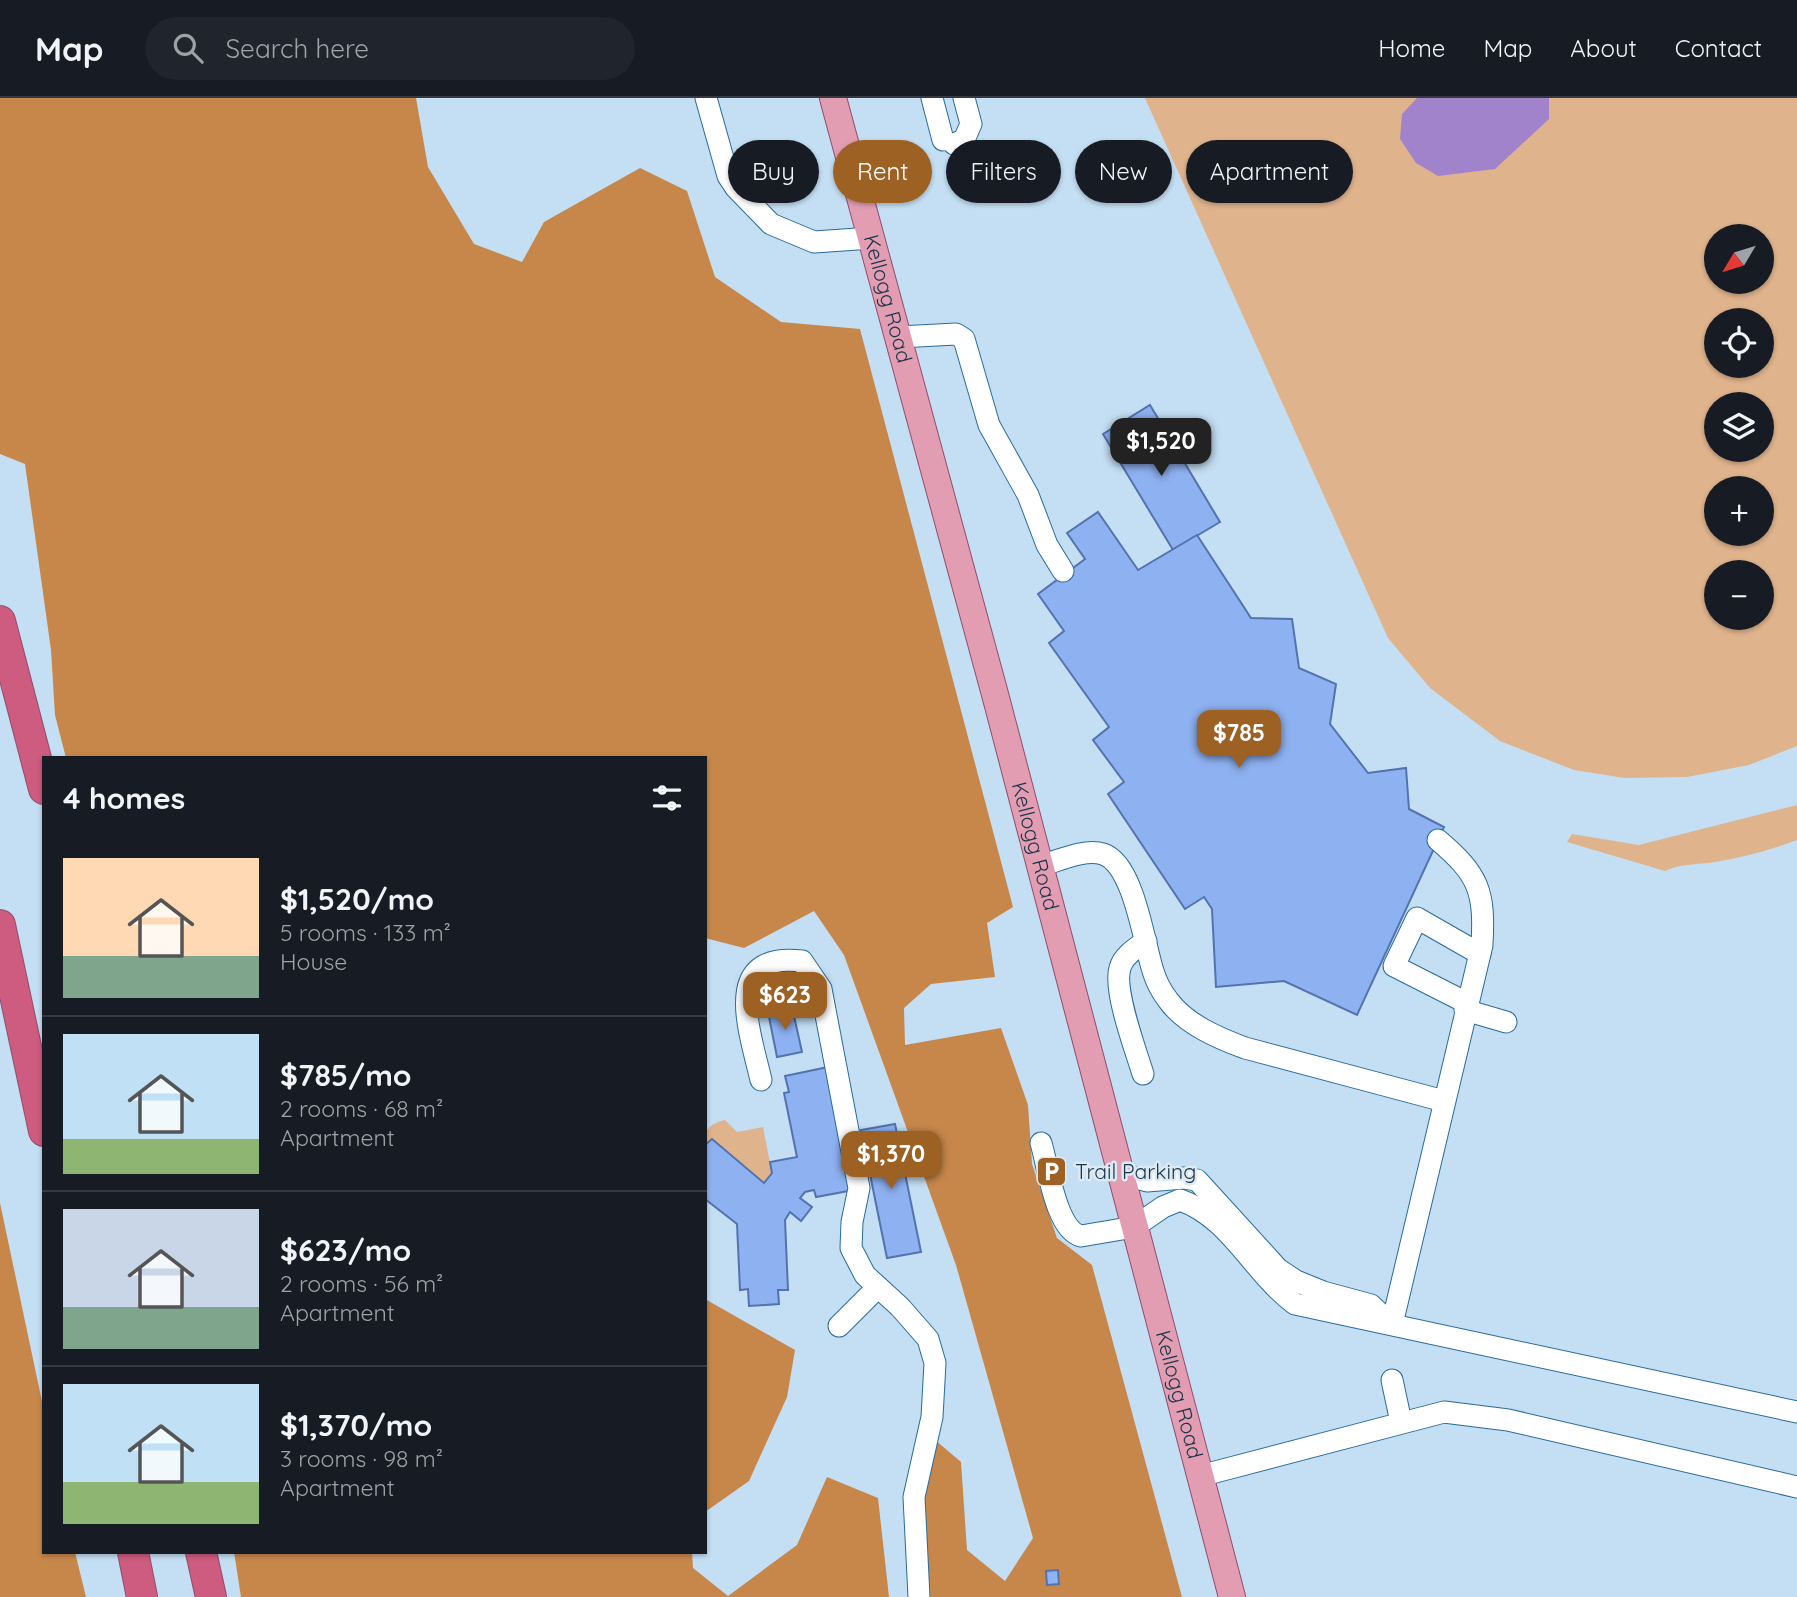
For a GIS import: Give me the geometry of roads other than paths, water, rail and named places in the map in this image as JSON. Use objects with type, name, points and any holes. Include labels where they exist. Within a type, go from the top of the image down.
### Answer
[{"type":"highway","points":[[0,621],[42,781]]},
{"type":"highway","points":[[0,925],[42,1122]]},
{"type":"highway","points":[[133,1554],[142,1597]]},
{"type":"highway","points":[[201,1554],[211,1597]]},
{"type":"main road","name":"Kellogg Road","points":[[833,98],[1040,866],[1232,1597]]},
{"type":"lane","points":[[706,98],[728,176],[743,196],[771,224],[814,242],[872,238]]},
{"type":"lane","points":[[932,98],[948,142],[964,140],[971,124],[964,98]]},
{"type":"lane","points":[[899,337],[956,334],[964,339],[989,425],[1028,495],[1047,545],[1063,570]]},
{"type":"lane","points":[[1392,1324],[1482,944],[1484,909],[1475,883],[1462,861],[1438,840]]},
{"type":"lane","points":[[1040,866],[1091,853],[1104,854],[1115,862],[1132,893],[1153,972],[1170,1003],[1218,1038],[1245,1048],[1444,1101]]},
{"type":"lane","points":[[1480,954],[1417,918],[1394,966],[1466,1007],[1506,1023]]},
{"type":"lane","points":[[1143,1074],[1118,982],[1120,966],[1131,952],[1146,941]]},
{"type":"lane","points":[[761,1080],[747,1016],[747,989],[756,972],[767,962],[787,959],[802,961],[821,989],[859,1188],[852,1222],[851,1248],[865,1275],[900,1307],[928,1339],[935,1363],[932,1417],[914,1497],[919,1597]]},
{"type":"lane","points":[[1121,998],[1128,985],[1138,976],[1153,972]]},
{"type":"lane","points":[[1041,1143],[1062,1219],[1068,1228],[1082,1236],[1134,1227],[1163,1207],[1180,1200],[1196,1206],[1221,1226],[1277,1291],[1294,1304],[1797,1412]]},
{"type":"lane","points":[[1119,1173],[1147,1181],[1184,1178],[1197,1180],[1278,1269],[1296,1281],[1314,1288],[1371,1305],[1392,1324]]},
{"type":"lane","points":[[839,1325],[878,1287]]},
{"type":"lane","points":[[1392,1380],[1401,1422]]},
{"type":"lane","points":[[1200,1476],[1444,1412],[1508,1420],[1797,1487]]},
{"type":"place","name":"Trail Parking","points":[[1052,1172]]}]
